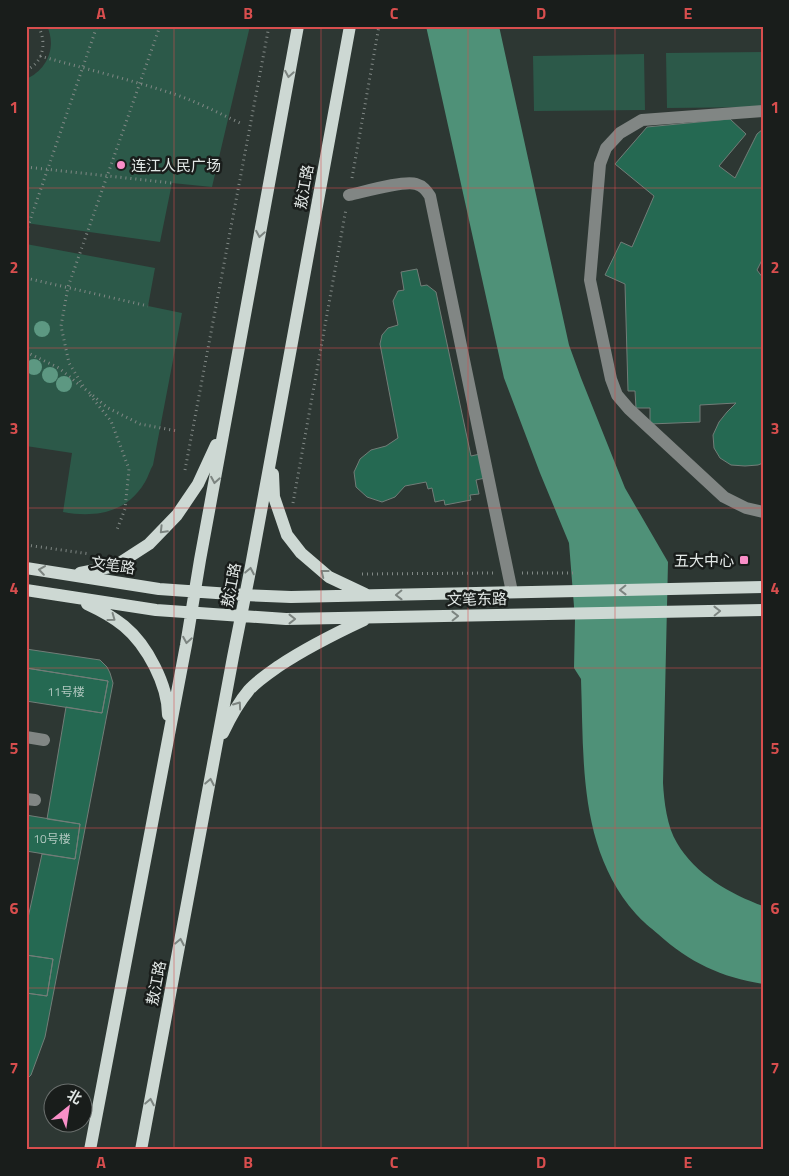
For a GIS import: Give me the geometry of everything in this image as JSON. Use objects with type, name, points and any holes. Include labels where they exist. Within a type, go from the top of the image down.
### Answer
[{"type":"main road","points":[[90,1150],[195,592],[298,26]]},
{"type":"main road","name":"敖江路","points":[[141,1150],[350,26]]},
{"type":"main road","points":[[71,575],[115,566],[149,544],[177,515],[198,484],[214,451],[227,412]]},
{"type":"main road","points":[[277,424],[273,470],[274,497],[287,536],[301,554],[329,577],[367,595]]},
{"type":"main road","name":"文笔路","points":[[26,568],[159,589],[195,592]]},
{"type":"main road","name":"文笔东路","points":[[195,592],[291,597],[763,587]]},
{"type":"main road","points":[[26,590],[156,610],[191,613]]},
{"type":"main road","points":[[69,596],[101,610],[125,627],[143,648],[158,672],[168,706],[168,735]]},
{"type":"main road","name":"文笔东路","points":[[191,613],[286,619],[763,610]]},
{"type":"main road","points":[[216,749],[234,711],[249,690],[265,676],[322,639],[369,618]]},
{"type":"street","points":[[763,110],[642,120],[620,133],[606,148],[600,164],[590,280],[611,379],[617,395],[628,409],[724,497],[746,508],[763,512]]},
{"type":"street","points":[[349,195],[404,183],[415,183],[425,188],[430,196],[512,592]]},
{"type":"street","points":[[26,738],[44,740]]},
{"type":"path","points":[[26,70],[38,61],[42,52],[44,42],[42,32],[38,26]]},
{"type":"path","points":[[26,232],[97,26]]},
{"type":"path","points":[[116,532],[125,509],[129,469],[111,421],[85,389],[69,363],[61,326],[68,287],[160,26]]},
{"type":"path","points":[[184,476],[269,26]]},
{"type":"path","points":[[292,506],[379,26]]},
{"type":"path","points":[[40,56],[177,96],[240,123]]},
{"type":"path","points":[[26,167],[172,183]]},
{"type":"path","points":[[26,278],[148,306]]},
{"type":"path","points":[[26,352],[59,368],[108,408],[140,424],[177,431]]},
{"type":"path","points":[[26,545],[95,555]]},
{"type":"path","points":[[329,577],[372,573],[570,573]]},
{"type":"shaded area","points":[[47,26],[250,26],[212,187],[172,183],[160,242],[26,223],[26,79],[40,70],[48,57],[51,42]]},
{"type":"shaded area","points":[[426,26],[499,26],[569,345],[625,488],[668,562],[663,783],[668,822],[677,843],[693,864],[703,873],[726,889],[763,906],[763,984],[720,973],[694,961],[670,944],[636,914],[617,888],[603,861],[594,832],[584,772],[581,679],[574,668],[575,619],[569,543],[504,378]]},
{"type":"shaded area","points":[[763,52],[763,107],[667,108],[666,53]]},
{"type":"shaded area","points":[[644,54],[645,110],[534,111],[533,56]]},
{"type":"shaded area","points":[[26,244],[155,268],[148,306],[182,313],[153,465],[138,492],[120,507],[109,511],[87,514],[63,512],[72,453],[26,446]]},
{"type":"building","points":[[730,119],[746,134],[719,166],[735,178],[757,134],[763,129],[763,258],[757,270],[763,278],[763,463],[745,466],[731,465],[720,458],[714,448],[713,435],[719,422],[736,403],[700,405],[700,422],[650,424],[650,408],[636,408],[635,391],[628,391],[625,284],[605,275],[621,242],[632,247],[654,196],[615,164],[647,127]]},
{"type":"building","points":[[417,269],[421,286],[427,285],[436,292],[471,456],[480,454],[485,478],[476,480],[479,494],[470,495],[471,500],[445,505],[444,500],[435,502],[432,488],[428,489],[426,482],[405,486],[395,497],[382,502],[367,497],[356,487],[354,472],[360,459],[371,450],[386,446],[398,438],[380,344],[382,335],[388,328],[398,325],[393,301],[398,291],[404,290],[401,272]]},
{"type":"building","points":[[26,649],[100,660],[107,667],[113,683],[45,1037],[31,1075],[26,1080],[26,993],[47,996],[53,959],[26,955],[26,927],[42,854],[75,859],[80,824],[47,819],[66,707],[102,713],[108,681],[26,668]]},
{"type":"building","points":[[26,668],[108,681],[102,713],[26,701]]},
{"type":"building","points":[[26,815],[80,824],[75,859],[26,851]]},
{"type":"building","points":[[26,955],[53,959],[47,996],[26,993]]},
{"type":"place","name":"连江人民广场","points":[[121,165]]},
{"type":"place","name":"五大中心","points":[[744,560]]}]
